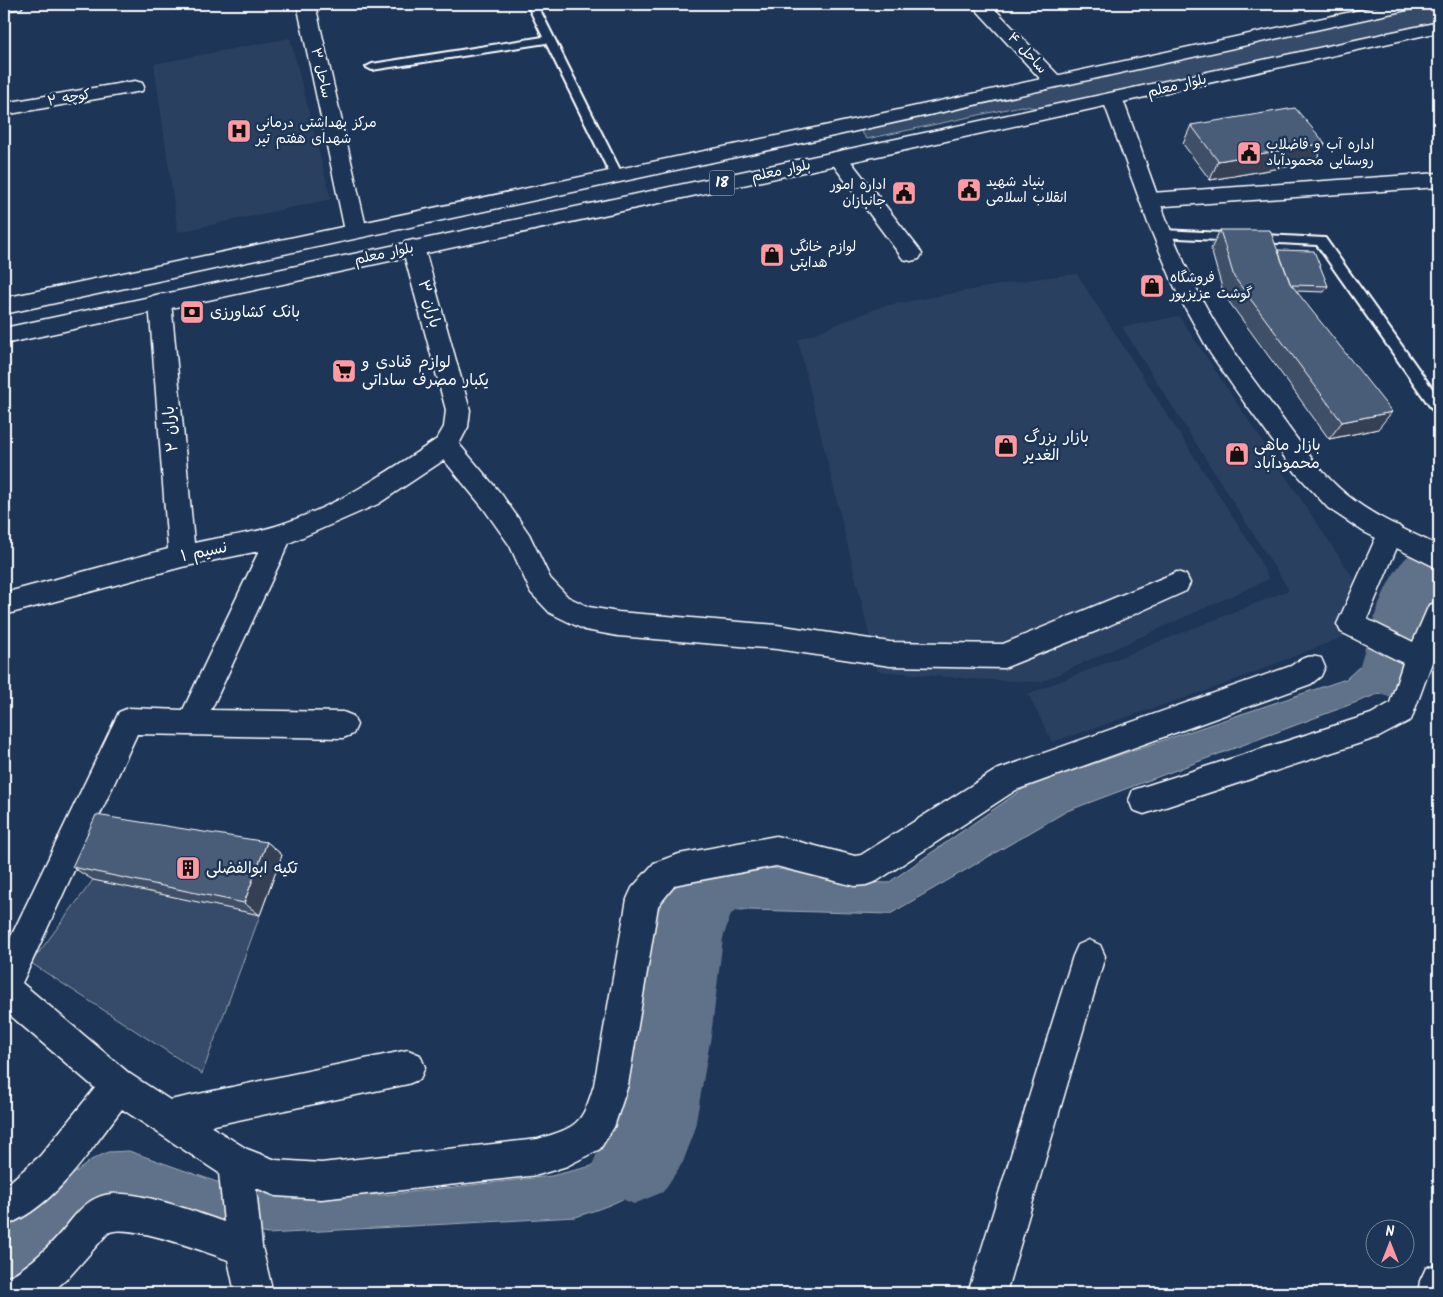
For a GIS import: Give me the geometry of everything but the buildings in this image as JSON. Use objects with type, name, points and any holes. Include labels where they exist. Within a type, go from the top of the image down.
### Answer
[{"type":"street","points":[[4,6],[15,4]]},
{"type":"street","name":"ساحل ۳","points":[[306,4],[356,231]]},
{"type":"street","name":"ساحل ۴","points":[[980,4],[1053,80]]},
{"type":"street","name":"بلوار معلم","points":[[4,306],[829,131],[1053,80],[1411,4]]},
{"type":"street","name":"بلوار معلم","points":[[4,336],[413,247],[1113,100],[1439,27]]},
{"type":"street","name":"کوچه ۲","points":[[4,110],[135,87]]},
{"type":"street","points":[[1113,100],[1163,234],[1189,295],[1213,337],[1316,481],[1338,502],[1399,538],[1439,558]]},
{"type":"street","points":[[829,131],[842,158],[911,254]]},
{"type":"street","points":[[1151,200],[1439,180]]},
{"type":"street","name":"باران ۳","points":[[413,247],[458,410],[456,427],[446,446]]},
{"type":"street","name":"باران ۲","points":[[160,302],[182,556]]},
{"type":"street","points":[[446,446],[493,502],[520,540],[540,585],[560,605],[585,618],[618,624],[776,637],[890,654],[1004,656],[1089,622],[1177,582]]},
{"type":"street","name":"نسیم ۱","points":[[4,604],[182,556],[279,536],[369,497],[446,446]]},
{"type":"street","points":[[191,723],[279,536]]},
{"type":"street","points":[[1399,538],[1351,624],[1419,658]]},
{"type":"street","points":[[1144,800],[1379,724],[1401,711],[1419,658],[1439,613]]},
{"type":"street","points":[[343,725],[129,721],[4,988],[118,1086],[236,1163],[276,1178],[321,1181],[538,1157],[567,1148],[588,1137],[602,1115],[611,1085],[643,899],[665,874],[679,868],[776,851],[855,871],[866,870],[1006,780],[1301,675],[1311,667]]},
{"type":"street","points":[[987,1293],[1089,956]]},
{"type":"street","points":[[166,1118],[408,1067]]},
{"type":"street","points":[[4,1208],[24,1196],[47,1176],[118,1086]]},
{"type":"street","points":[[236,1163],[244,1247],[254,1293]]},
{"type":"street","points":[[16,1293],[28,1288],[52,1270],[90,1226],[105,1213],[133,1212],[244,1247]]},
{"type":"street","points":[[1437,1293],[1439,1281]]},
{"type":"lane","points":[[532,4],[617,176]]},
{"type":"lane","points":[[372,67],[549,39]]},
{"type":"lane","points":[[1163,234],[1321,241],[1439,408]]},
{"type":"shaded area","points":[[1439,4],[1439,21],[1422,25],[1040,108],[1021,106],[867,139],[860,130]]},
{"type":"shaded area","name":"مركز بهداشتی درمانی شهدای هفتم تیر","points":[[290,38],[331,199],[178,232],[154,64]]},
{"type":"shaded area","name":"بازار بزرگ الغدیر","points":[[1077,274],[1256,553],[1269,579],[1041,682],[972,679],[878,671],[798,340],[883,306],[1033,279]]},
{"type":"shaded area","name":"بازار ماهی محمودآباد","points":[[1179,316],[1356,582],[1348,635],[1217,687],[1052,742],[1028,694],[1289,590],[1122,327]]},
{"type":"shaded area","points":[[1403,579],[1435,591],[1389,690],[1067,811],[890,914],[713,909],[698,924],[676,964],[654,1170],[638,1188],[620,1200],[576,1217],[267,1234],[124,1196],[60,1244],[4,1281],[4,1231],[91,1160],[108,1152],[129,1151],[217,1182],[278,1193],[384,1195],[551,1176],[592,1166],[610,1141],[655,916],[672,886],[765,867],[860,882],[888,883],[1027,786],[1346,679],[1361,665],[1377,623]]},
{"type":"shaded area","points":[[116,829],[282,855],[202,1074],[31,963],[93,880]]},
{"type":"waterway","points":[[1391,669],[1408,613],[1420,583],[1439,566]]},
{"type":"waterway","points":[[634,1163],[654,1133],[672,1036],[686,938],[702,891],[726,878]]},
{"type":"place","name":"مركز بهداشتی درمانی شهدای هفتم تیر","points":[[239,131]]},
{"type":"place","name":"اداره آب و فاضلاب روستایی محمودآباد","points":[[1249,153]]},
{"type":"place","name":"بنیاد شهید انقلاب اسلامی","points":[[969,190]]},
{"type":"place","name":"اداره امور جانبازان","points":[[904,193]]},
{"type":"place","name":"لوازم خانگی هدایتی","points":[[772,255]]},
{"type":"place","name":"فروشگاه گوشت عزیزپور","points":[[1152,286]]},
{"type":"place","name":"بانک کشاورزی","points":[[192,312]]},
{"type":"place","name":"لوازم قنادی و یکبار مصرف ساداتی","points":[[344,371]]},
{"type":"place","name":"بازار بزرگ الغدیر","points":[[1006,446]]},
{"type":"place","name":"بازار ماهی محمودآباد","points":[[1237,454]]},
{"type":"place","name":"تکیه ابوالفضلی","points":[[188,868]]}]
